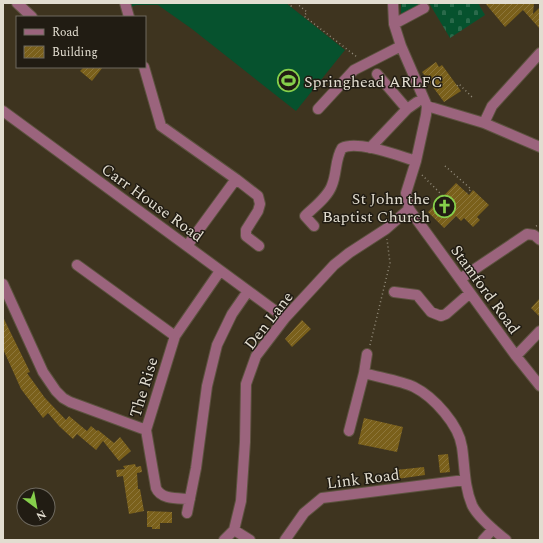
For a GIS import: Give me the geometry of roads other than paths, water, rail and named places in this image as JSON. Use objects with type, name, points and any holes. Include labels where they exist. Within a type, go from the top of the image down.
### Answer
[{"type":"street","points":[[17,3],[31,16]]},
{"type":"street","points":[[125,3],[129,16]]},
{"type":"street","points":[[393,3],[394,24],[401,46],[427,106],[415,166],[406,193],[409,209]]},
{"type":"street","points":[[394,24],[424,8]]},
{"type":"street","points":[[318,109],[354,70],[401,46]]},
{"type":"street","points":[[484,123],[492,106],[540,53]]},
{"type":"street","points":[[144,68],[161,126],[258,196],[260,204],[258,211],[246,230],[246,236],[259,246]]},
{"type":"street","points":[[377,74],[407,109]]},
{"type":"street","points":[[370,148],[407,109],[416,102]]},
{"type":"street","points":[[427,106],[484,123],[540,147]]},
{"type":"street","name":"Carr House Road","points":[[3,111],[285,318]]},
{"type":"street","points":[[314,226],[305,216],[333,185],[338,154],[342,148],[353,145],[370,148],[415,166]]},
{"type":"street","points":[[187,246],[236,179]]},
{"type":"street","name":"Den Lane","points":[[224,540],[234,530],[242,501],[246,384],[256,356],[285,318],[334,265],[349,253],[386,229],[409,209]]},
{"type":"street","name":"Stamford Road","points":[[409,209],[516,356],[540,386]]},
{"type":"street","points":[[460,279],[527,234],[534,235],[540,240]]},
{"type":"street","points":[[77,265],[175,336]]},
{"type":"street","name":"The Rise","points":[[190,499],[162,496],[158,493],[146,430],[175,336],[220,271]]},
{"type":"street","points":[[3,284],[43,372],[49,382],[63,398],[77,406],[146,430]]},
{"type":"street","points":[[187,513],[196,468],[207,386],[217,345],[232,314],[248,291]]},
{"type":"street","points":[[394,292],[417,295],[431,312],[441,316],[446,314],[470,293]]},
{"type":"street","points":[[516,356],[540,331]]},
{"type":"street","points":[[349,431],[364,373],[367,354]]},
{"type":"street","points":[[364,373],[412,386],[425,393],[436,403],[458,434],[462,446],[465,480],[472,506],[493,529],[506,540]]},
{"type":"street","name":"Link Road","points":[[284,540],[304,513],[322,498],[465,480]]},
{"type":"street","points":[[483,540],[493,529]]},
{"type":"street","points":[[234,530],[250,540]]},
{"type":"place","name":"Springhead ARLFC","points":[[289,81]]},
{"type":"place","name":"St John the Baptist Church","points":[[445,207]]}]
